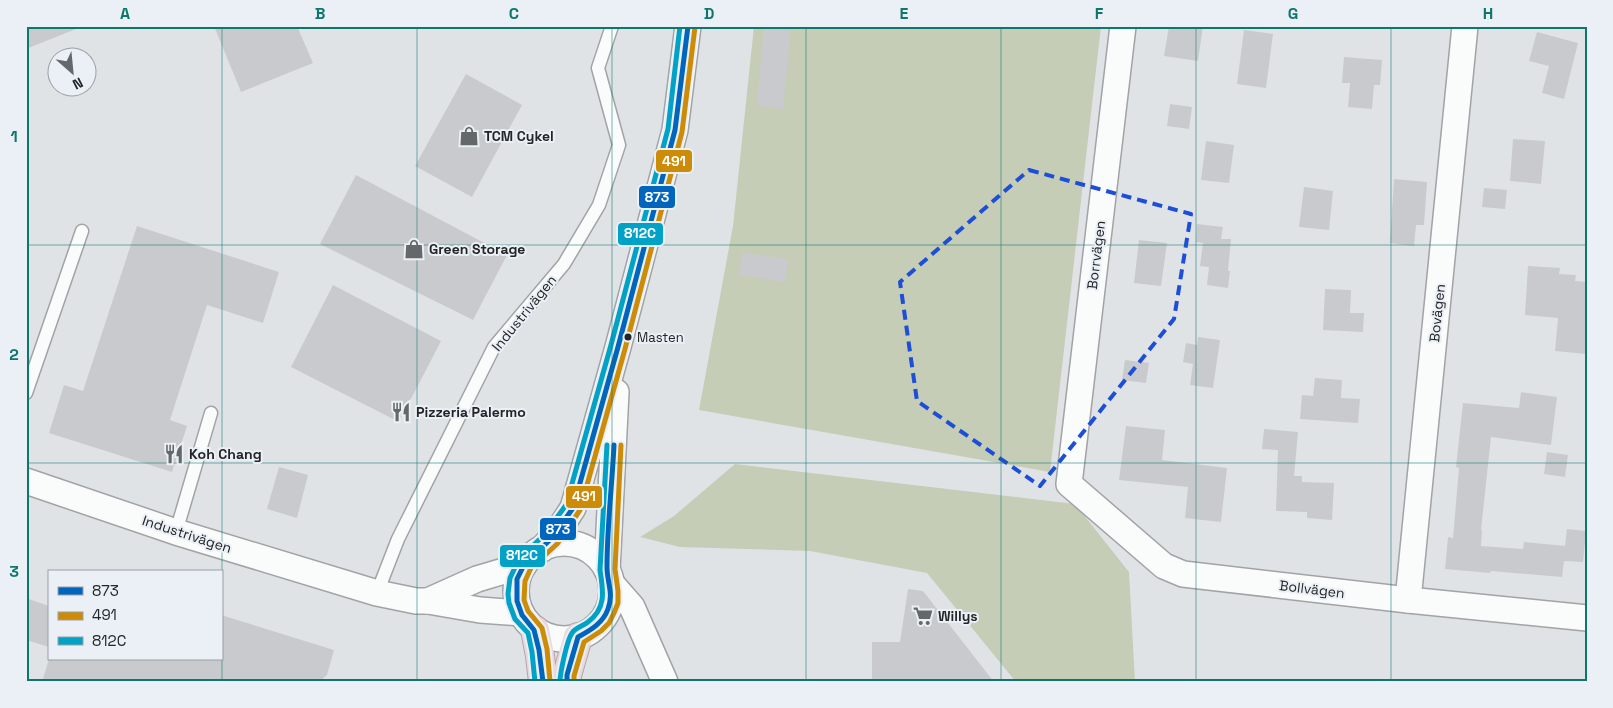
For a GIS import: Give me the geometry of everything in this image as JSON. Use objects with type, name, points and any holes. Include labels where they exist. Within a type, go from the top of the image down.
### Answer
[{"type":"highway","points":[[528,622],[540,656],[543,682]]},
{"type":"highway","points":[[567,682],[567,674],[587,632]]},
{"type":"street","points":[[644,632],[587,632],[558,639],[546,636],[528,622],[517,602],[516,591],[517,580],[533,557],[560,528],[573,508],[618,347],[675,130],[688,26]]},
{"type":"street","name":"Borrvägen","points":[[1069,484],[1123,26]]},
{"type":"street","name":"Bovägen","points":[[1408,600],[1465,26]]},
{"type":"street","points":[[587,632],[604,617],[612,595],[609,576],[618,347]]},
{"type":"street","name":"Industrivägen","points":[[26,481],[176,532],[377,593],[416,601],[428,601],[480,610],[528,622]]},
{"type":"street","name":"Bollvägen","points":[[1069,484],[1164,566],[1183,574],[1587,618]]},
{"type":"street","points":[[428,601],[476,578],[533,557],[551,545],[580,546],[590,551],[599,559],[632,607],[665,682]]},
{"type":"lane","name":"Industrivägen","points":[[377,593],[398,539],[494,348],[564,264],[599,205],[619,145],[598,68],[612,26]]},
{"type":"lane","points":[[26,393],[82,231]]},
{"type":"lane","points":[[176,532],[211,413]]},
{"type":"highlighted area","points":[[1029,170],[1191,214],[1174,319],[1040,486],[917,401],[900,282]]},
{"type":"green space","points":[[754,26],[1101,26],[1050,472],[699,410],[733,226]]},
{"type":"green space","points":[[735,464],[1075,504],[1129,572],[1135,682],[1016,682],[927,573],[810,551],[680,547],[640,537],[674,516]]},
{"type":"building","points":[[26,26],[80,26],[81,27],[26,49]]},
{"type":"building","points":[[214,26],[297,26],[313,63],[241,92]]},
{"type":"building","points":[[764,26],[791,26],[783,109],[757,106]]},
{"type":"building","points":[[1169,26],[1203,26],[1198,61],[1164,56]]},
{"type":"building","points":[[1244,30],[1273,34],[1266,88],[1237,84]]},
{"type":"building","points":[[1537,32],[1578,43],[1564,99],[1542,93],[1549,66],[1529,61]]},
{"type":"building","points":[[1344,57],[1382,60],[1380,85],[1374,85],[1372,109],[1348,107],[1350,83],[1342,83]]},
{"type":"building","name":"TCM Cykel","points":[[466,74],[522,105],[472,197],[415,166]]},
{"type":"building","points":[[1170,104],[1192,107],[1189,129],[1167,126]]},
{"type":"building","points":[[1513,139],[1545,141],[1541,184],[1510,181]]},
{"type":"building","points":[[1206,141],[1234,145],[1229,183],[1201,180]]},
{"type":"building","name":"Green Storage","points":[[356,175],[507,255],[473,320],[320,244]]},
{"type":"building","points":[[1394,179],[1427,182],[1424,225],[1416,225],[1414,246],[1390,243]]},
{"type":"building","points":[[1304,187],[1333,191],[1329,230],[1299,227]]},
{"type":"building","points":[[1484,188],[1507,190],[1505,209],[1482,207]]},
{"type":"building","points":[[1197,224],[1223,227],[1221,239],[1231,239],[1228,288],[1207,285],[1209,267],[1200,266],[1203,243],[1196,242]]},
{"type":"building","points":[[137,226],[279,272],[263,323],[207,305],[170,420],[187,426],[172,472],[49,433],[64,385],[83,391]]},
{"type":"building","points":[[1139,240],[1167,243],[1161,286],[1134,283]]},
{"type":"building","points":[[742,253],[788,259],[785,282],[739,275]]},
{"type":"building","points":[[1528,266],[1560,268],[1559,274],[1576,275],[1575,281],[1587,282],[1585,332],[1587,332],[1587,354],[1555,351],[1558,318],[1525,315]]},
{"type":"building","points":[[333,285],[441,341],[399,422],[291,367]]},
{"type":"building","points":[[1325,289],[1351,290],[1350,313],[1364,313],[1363,332],[1323,330]]},
{"type":"building","points":[[1198,337],[1220,340],[1213,388],[1190,385],[1193,364],[1183,362],[1186,343],[1197,345]]},
{"type":"building","points":[[1125,360],[1149,363],[1146,383],[1122,380]]},
{"type":"building","points":[[1315,378],[1342,380],[1341,398],[1360,399],[1358,423],[1300,419],[1302,395],[1313,396]]},
{"type":"building","points":[[1521,392],[1557,397],[1551,445],[1491,437],[1481,546],[1523,549],[1524,542],[1565,546],[1567,529],[1586,531],[1583,562],[1564,561],[1562,577],[1445,569],[1448,537],[1453,538],[1459,468],[1456,467],[1463,403],[1519,408]]},
{"type":"building","points":[[1126,426],[1165,430],[1162,460],[1227,468],[1221,522],[1185,518],[1188,487],[1119,480]]},
{"type":"building","points":[[1264,429],[1298,432],[1294,476],[1302,476],[1302,482],[1334,483],[1332,520],[1307,518],[1307,512],[1276,511],[1278,450],[1262,449]]},
{"type":"building","points":[[1547,452],[1568,455],[1565,477],[1544,474]]},
{"type":"building","points":[[279,467],[308,475],[297,518],[267,509]]},
{"type":"building","name":"Willys","points":[[908,589],[923,591],[994,682],[872,682],[872,642],[900,642]]},
{"type":"building","points":[[26,598],[48,606],[48,647],[26,640]]},
{"type":"building","points":[[222,615],[334,650],[327,675],[319,682],[42,682],[49,660],[222,660]]},
{"type":"transit line","name":"812C","points":[[535,682],[528,633],[515,619],[509,603],[510,578],[519,559],[545,534],[566,505],[611,345],[668,129],[680,26]]},
{"type":"transit line","name":"873","points":[[543,682],[539,650],[534,630],[522,615],[517,601],[517,579],[525,563],[551,539],[573,508],[618,347],[675,130],[688,26]]},
{"type":"transit line","name":"491","points":[[550,681],[547,649],[542,628],[528,611],[524,600],[525,581],[531,568],[557,544],[580,510],[625,349],[682,132],[695,27]]},
{"type":"transit line","name":"812C","points":[[560,682],[564,657],[572,633],[594,617],[601,605],[602,585],[600,570],[607,445]]},
{"type":"transit line","name":"873","points":[[567,682],[567,675],[578,637],[600,622],[606,614],[610,603],[607,552],[614,445]]},
{"type":"transit line","name":"491","points":[[574,682],[584,642],[601,631],[609,623],[618,603],[615,569],[621,445]]},
{"type":"place","name":"TCM Cykel","points":[[469,136]]},
{"type":"place","name":"Green Storage","points":[[414,249]]},
{"type":"place","name":"Masten","points":[[628,337]]},
{"type":"place","name":"Pizzeria Palermo","points":[[401,412]]},
{"type":"place","name":"Koh Chang","points":[[174,454]]},
{"type":"place","name":"Willys","points":[[923,616]]}]
